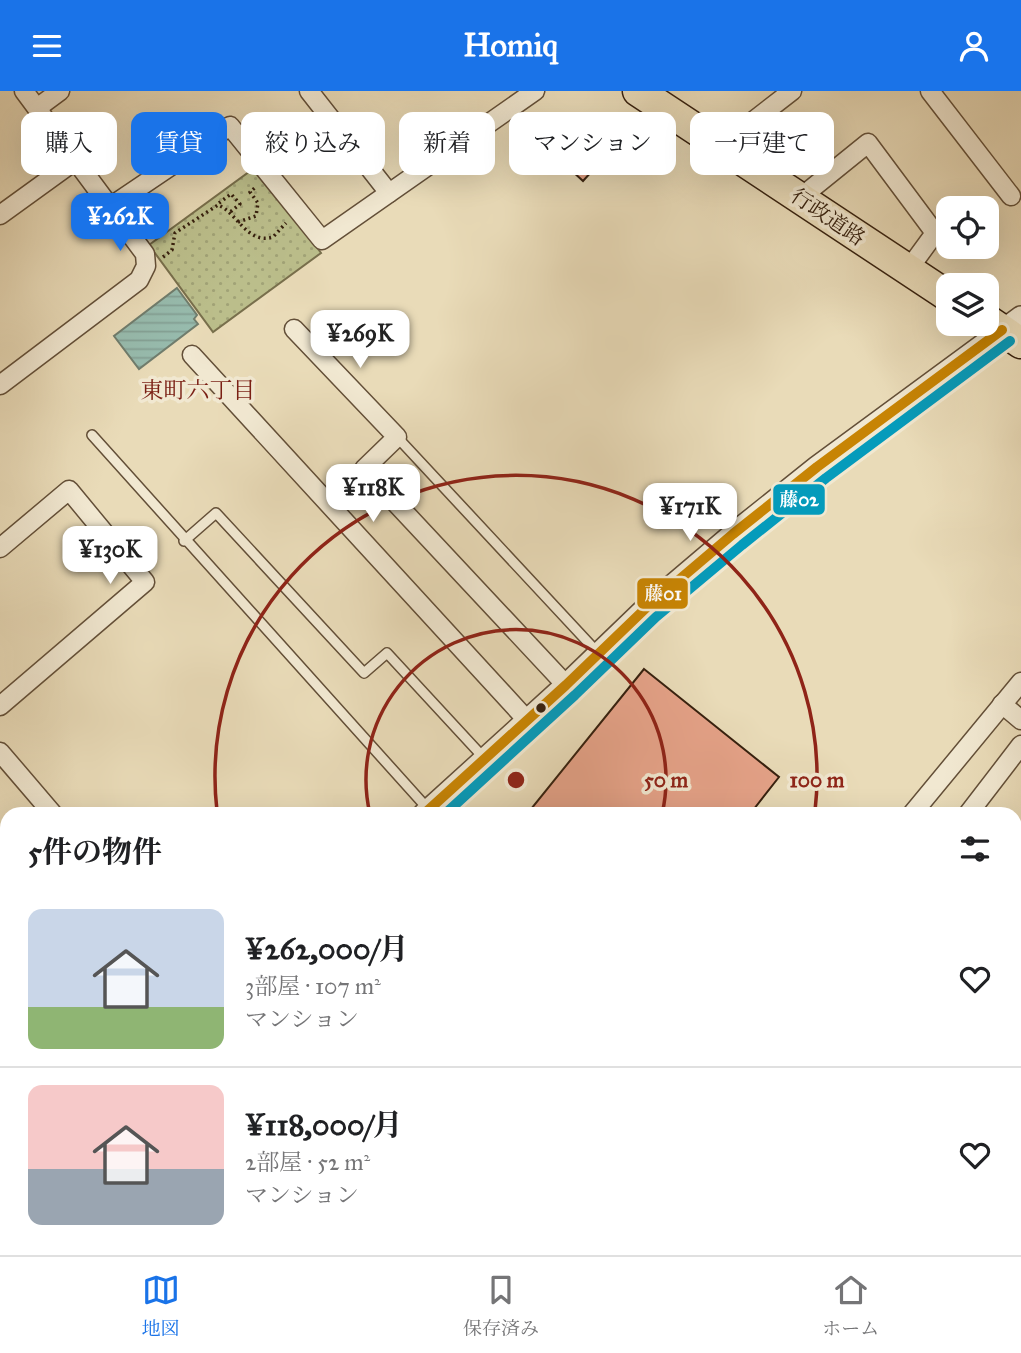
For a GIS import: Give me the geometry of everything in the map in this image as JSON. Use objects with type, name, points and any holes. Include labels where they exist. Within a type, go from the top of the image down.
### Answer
[{"type":"highway","name":"行政道路","points":[[638,91],[690,125]]},
{"type":"highway","name":"行政道路","points":[[765,175],[936,288]]},
{"type":"street","points":[[24,91],[40,112]]},
{"type":"street","points":[[37,108],[60,91]]},
{"type":"street","points":[[309,91],[390,193]]},
{"type":"street","points":[[110,207],[230,126],[322,240],[535,91]]},
{"type":"street","points":[[765,112],[792,91]]},
{"type":"street","points":[[930,91],[1011,196]]},
{"type":"street","points":[[800,198],[868,143],[935,233],[908,270]]},
{"type":"street","points":[[0,215],[55,175]]},
{"type":"street","points":[[0,385],[139,280],[146,266],[145,254],[87,175]]},
{"type":"street","points":[[432,807],[647,607],[796,483],[1008,327]]},
{"type":"street","points":[[294,329],[397,437],[364,469],[566,685]]},
{"type":"street","points":[[191,355],[526,719]]},
{"type":"street","points":[[0,548],[69,490],[145,582],[0,706]]},
{"type":"street","points":[[918,807],[1021,682]]},
{"type":"street","points":[[1002,704],[1021,720]]},
{"type":"street","points":[[973,807],[1021,745]]},
{"type":"street","points":[[0,752],[47,807]]},
{"type":"lane","points":[[92,436],[423,807]]},
{"type":"lane","points":[[397,437],[598,653]]},
{"type":"lane","points":[[184,541],[216,513],[364,673],[387,653],[484,758]]},
{"type":"path","points":[[239,222],[256,216],[257,203],[250,192],[271,176]]},
{"type":"path","points":[[146,266],[169,253],[174,246],[175,233],[231,194],[240,204],[229,213]]},
{"type":"path","points":[[218,205],[257,237],[270,239],[284,226],[295,207]]},
{"type":"green space","points":[[245,175],[264,175],[321,253],[213,332],[149,245]]},
{"type":"shaded area","points":[[177,288],[197,315],[194,319],[198,324],[139,369],[114,336]]},
{"type":"building","points":[[576,175],[588,175],[583,181]]},
{"type":"building","points":[[644,669],[779,777],[755,807],[533,807]]},
{"type":"transit line","name":"藤01","points":[[432,807],[647,607],[733,534],[817,467],[1002,330]]},
{"type":"transit line","name":"藤02","points":[[453,807],[656,617],[742,545],[826,478],[1010,341]]},
{"type":"district","name":"東町六丁目","points":[[198,390]]}]
